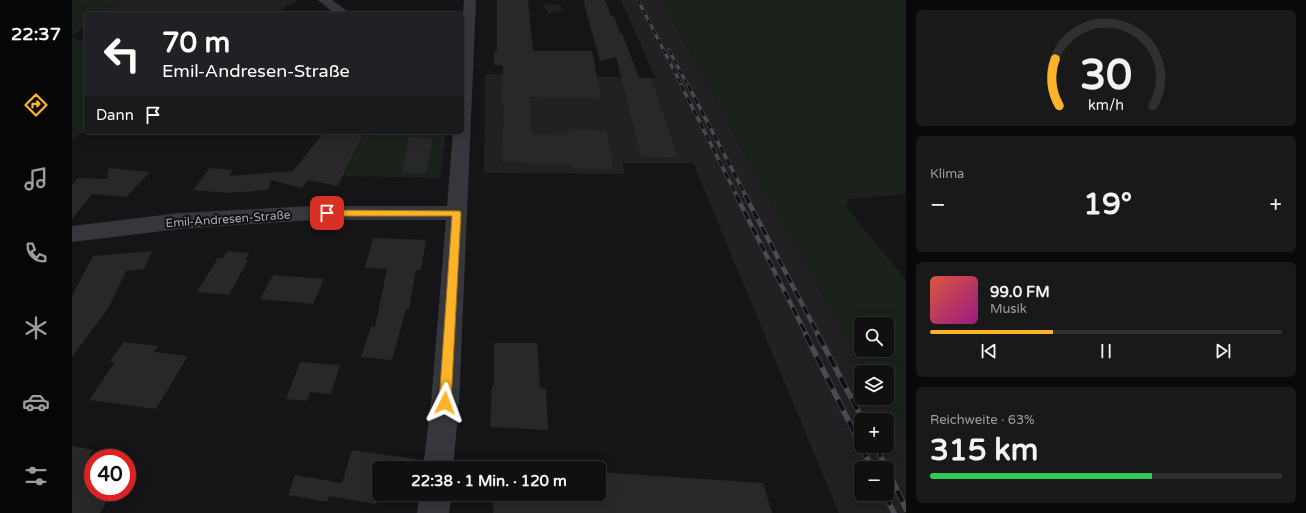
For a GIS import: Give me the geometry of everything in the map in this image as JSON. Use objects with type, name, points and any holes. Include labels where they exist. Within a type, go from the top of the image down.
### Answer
[{"type":"street","points":[[324,0],[341,12]]},
{"type":"street","points":[[464,52],[470,0]]},
{"type":"street","points":[[439,461],[445,403],[460,134]]},
{"type":"street","name":"Emil-Andresen-Straße","points":[[72,234],[179,221],[313,213],[457,213]]},
{"type":"street","points":[[433,513],[435,501]]},
{"type":"shaded area","points":[[72,0],[121,0],[105,12],[84,12],[84,27],[72,36]]},
{"type":"shaded area","points":[[121,0],[297,0],[277,12],[105,12]]},
{"type":"shaded area","points":[[621,0],[662,0],[773,206],[854,349],[854,357],[859,357],[863,365],[854,365],[854,405],[886,405],[890,413],[854,413],[854,453],[894,453],[894,420],[906,441],[906,513],[839,513],[693,163],[622,163],[625,174],[484,173],[485,74],[655,78]]},
{"type":"shaded area","points":[[662,0],[906,0],[906,194],[849,199],[846,207],[906,280],[906,441],[894,420],[894,413],[890,413],[886,405],[894,405],[894,365],[863,365],[859,357],[894,357],[894,317],[854,317],[854,349],[773,206]]},
{"type":"shaded area","points":[[541,4],[561,5],[563,11],[548,14],[547,10]]},
{"type":"shaded area","points":[[72,38],[84,41],[84,131],[72,139]]},
{"type":"shaded area","points":[[390,134],[446,134],[440,178],[344,176],[361,136]]},
{"type":"building","points":[[497,0],[528,0],[533,51],[592,51],[601,99],[530,97],[531,134],[569,135],[568,129],[607,131],[614,170],[573,168],[573,165],[533,165],[532,163],[502,162],[504,105],[501,105],[503,66],[494,65],[494,51],[497,51]]},
{"type":"building","points":[[583,0],[605,0],[611,16],[614,16],[620,33],[622,33],[639,78],[651,78],[678,158],[641,156],[616,57],[600,61]]},
{"type":"building","points":[[322,134],[363,134],[338,186],[308,180],[302,188],[271,180],[268,190],[227,193],[193,190],[210,168],[233,170],[229,176],[293,171]]},
{"type":"building","points":[[409,137],[433,138],[426,173],[402,173]]},
{"type":"building","points":[[109,168],[150,172],[126,197],[92,194],[72,219],[72,185],[78,178],[107,179]]},
{"type":"building","points":[[373,238],[426,240],[421,270],[416,270],[409,309],[406,309],[392,360],[361,357],[371,326],[375,327],[387,269],[365,268]]},
{"type":"building","points":[[152,251],[144,269],[126,271],[109,307],[72,357],[72,296],[93,256]]},
{"type":"building","points":[[227,251],[249,253],[245,260],[248,260],[229,295],[197,292],[218,258],[223,258]]},
{"type":"building","points":[[273,275],[324,279],[313,304],[260,299]]},
{"type":"building","points":[[124,342],[158,346],[154,352],[188,356],[156,409],[89,400],[115,362],[110,361]]},
{"type":"building","points":[[494,343],[537,343],[540,388],[546,389],[548,430],[490,427],[492,386],[494,386]]},
{"type":"building","points":[[300,362],[340,365],[331,394],[310,392],[307,401],[286,399]]},
{"type":"building","points":[[72,446],[88,449],[84,449],[84,501],[107,501],[100,513],[72,513]]},
{"type":"building","points":[[352,450],[415,459],[415,461],[372,461],[372,501],[377,501],[376,504],[329,496],[327,502],[288,495],[295,475],[342,483]]},
{"type":"building","points":[[606,472],[763,483],[772,513],[493,513],[494,501],[606,501]]},
{"type":"railway","points":[[638,0],[682,86]]},
{"type":"railway","points":[[669,50],[688,86]]},
{"type":"railway","points":[[681,85],[737,196]]},
{"type":"railway","points":[[688,85],[746,196]]},
{"type":"railway","points":[[736,195],[807,336]]},
{"type":"railway","points":[[745,195],[819,336]]},
{"type":"railway","points":[[806,335],[868,461]]},
{"type":"railway","points":[[818,335],[859,413]]},
{"type":"railway","points":[[879,453],[883,461]]},
{"type":"railway","points":[[894,484],[906,509]]},
{"type":"railway","points":[[888,501],[894,513]]},
{"type":"route","points":[[327,213],[457,213],[445,403]]}]
